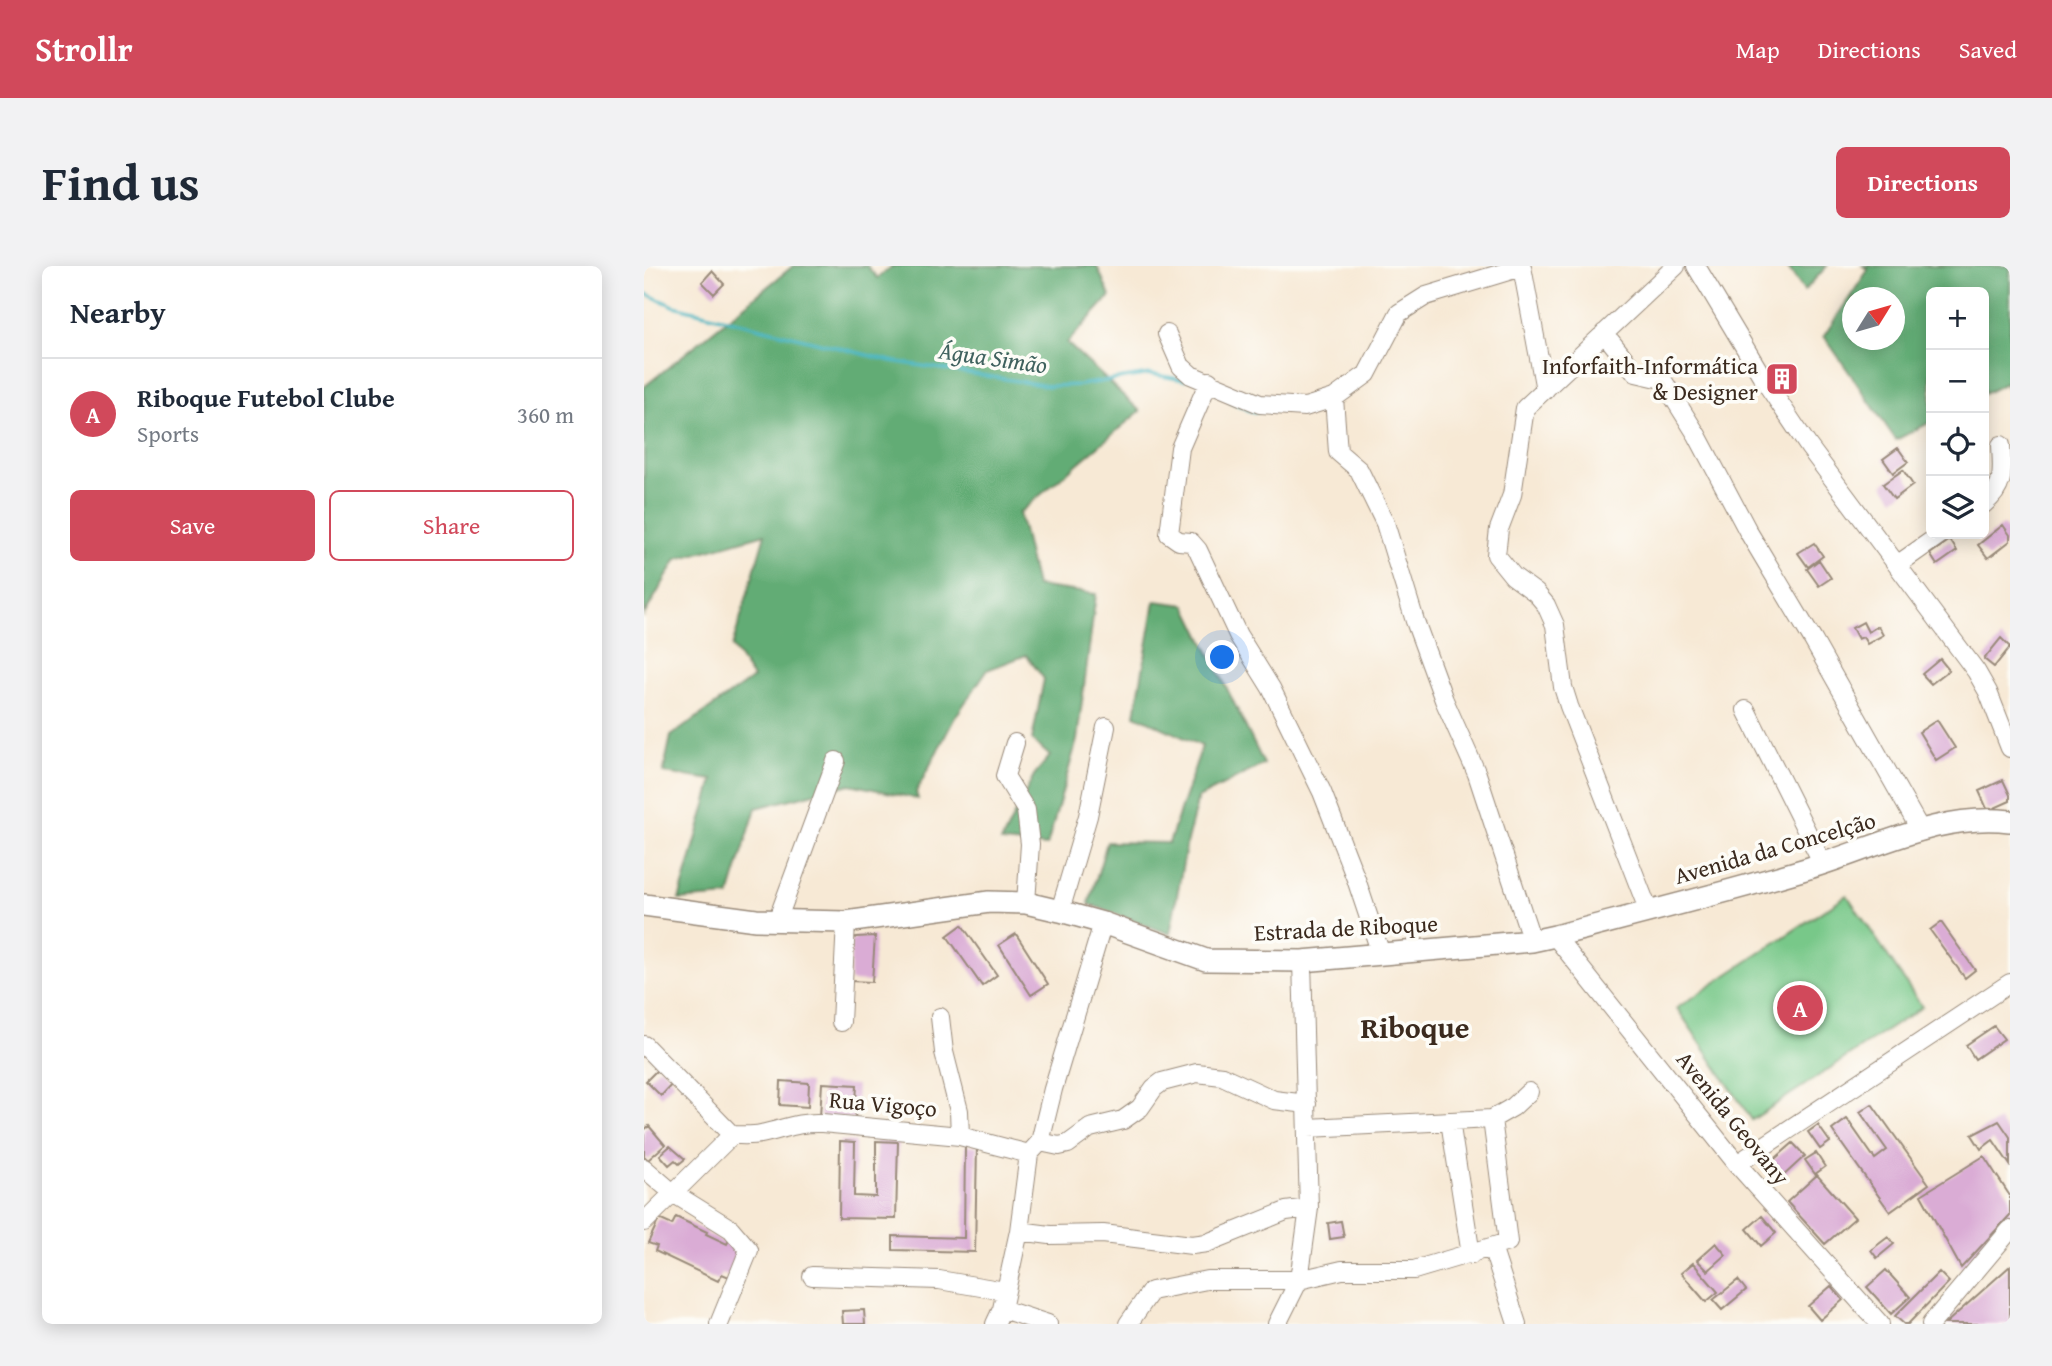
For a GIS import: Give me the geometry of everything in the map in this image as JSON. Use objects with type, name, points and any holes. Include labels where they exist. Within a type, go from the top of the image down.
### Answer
[{"type":"main road","name":"Avenida da Concelção","points":[[1555,936],[1824,864],[1921,831],[1979,820],[2010,821]]},
{"type":"main road","name":"Estrada de Riboque","points":[[644,905],[755,920],[846,922],[989,902],[1026,903],[1103,923],[1206,960],[1302,961],[1532,941],[1555,936]]},
{"type":"street","points":[[1649,912],[1569,706],[1563,687],[1555,625],[1546,605],[1536,593],[1513,576],[1496,555],[1499,529],[1512,495],[1525,408],[1676,266]]},
{"type":"street","points":[[1696,266],[1766,383],[1802,437],[1976,671],[1988,692],[2010,748]]},
{"type":"street","points":[[1167,334],[1181,366],[1191,374],[1260,404],[1305,407],[1334,398],[1367,374],[1399,313],[1426,296],[1522,267],[1545,390]]},
{"type":"street","points":[[1604,333],[1636,373],[1662,379],[1697,435],[1749,533],[1814,640],[1921,831]]},
{"type":"street","points":[[1209,381],[1180,448],[1169,534],[1179,541],[1191,542],[1198,550],[1238,635],[1270,688],[1322,792],[1356,879],[1381,954]]},
{"type":"street","points":[[1334,398],[1338,452],[1359,470],[1385,523],[1415,621],[1444,700],[1477,774],[1532,941]]},
{"type":"street","points":[[1989,499],[2002,480],[2001,445]]},
{"type":"street","points":[[1897,565],[1934,539]]},
{"type":"street","points":[[1746,710],[1824,864]]},
{"type":"street","points":[[1060,911],[1088,816],[1106,727]]},
{"type":"street","points":[[1015,743],[1005,776],[1026,810],[1030,844],[1026,903]]},
{"type":"street","points":[[776,921],[836,761]]},
{"type":"street","points":[[841,1022],[846,922]]},
{"type":"street","points":[[1001,1308],[1035,1148],[1103,923]]},
{"type":"street","name":"Avenida Geovany","points":[[1555,936],[1737,1164],[1880,1324]]},
{"type":"street","points":[[1278,1324],[1298,1280],[1309,1208],[1302,961]]},
{"type":"street","points":[[1737,1164],[2010,983]]},
{"type":"street","points":[[940,1017],[944,1052],[959,1111],[960,1136]]},
{"type":"street","points":[[644,1045],[733,1135],[644,1222]]},
{"type":"street","name":"Rua Vigoço","points":[[733,1135],[757,1135],[804,1122],[960,1136],[1035,1148],[1059,1146],[1068,1144],[1090,1128],[1123,1121],[1140,1108],[1154,1088],[1163,1082],[1197,1073],[1222,1076],[1275,1100],[1307,1104]]},
{"type":"street","points":[[1308,1128],[1492,1119],[1513,1107],[1530,1092]]},
{"type":"street","points":[[1128,1324],[1151,1291],[1207,1280],[1298,1280],[1342,1270],[1414,1270],[1508,1242],[1492,1119]]},
{"type":"street","points":[[1450,1121],[1471,1255]]},
{"type":"street","points":[[644,1168],[673,1193],[731,1229],[749,1250],[719,1324]]},
{"type":"street","points":[[1019,1231],[1050,1235],[1103,1234],[1192,1245],[1207,1242],[1286,1211],[1309,1208]]},
{"type":"street","points":[[1931,1324],[2010,1230]]},
{"type":"street","points":[[1492,1247],[1517,1324]]},
{"type":"street","points":[[812,1276],[939,1280],[1001,1308],[1048,1324]]},
{"type":"green space","points":[[793,266],[867,266],[877,278],[893,266],[1097,266],[1110,296],[1067,343],[1140,411],[1019,513],[1036,586],[1096,594],[1077,740],[1047,846],[1001,842],[1034,775],[1050,756],[1032,740],[1044,679],[1026,655],[987,670],[954,719],[916,792],[918,799],[850,784],[756,808],[729,896],[679,900],[713,780],[663,773],[671,736],[753,678],[732,647],[765,534],[677,559],[644,615],[644,387]]},
{"type":"green space","points":[[1787,266],[1827,266],[1804,291]]},
{"type":"green space","points":[[1863,266],[2010,266],[2010,393],[2005,383],[1989,391],[1989,287],[1926,287],[1926,425],[1896,440],[1824,336],[1842,309],[1842,350],[1905,350],[1905,287],[1857,287],[1868,270]]},
{"type":"green space","points":[[1155,601],[1186,605],[1264,764],[1198,798],[1187,841],[1170,934],[1089,904],[1107,842],[1169,843],[1202,746],[1135,715]]},
{"type":"green space","points":[[1847,895],[1922,1007],[1752,1120],[1677,1008]]},
{"type":"building","points":[[712,271],[724,284],[714,294],[702,282]]},
{"type":"building","name":"Inforfaith-Informática & Designer","points":[[1783,371],[1789,382],[1780,386],[1774,375]]},
{"type":"building","points":[[1898,448],[1908,462],[1893,473],[1883,459]]},
{"type":"building","points":[[1903,470],[1913,485],[1894,499],[1883,484]]},
{"type":"building","points":[[2003,525],[2010,535],[2010,541],[1988,558],[1978,545],[1989,539]]},
{"type":"building","points":[[1950,540],[1957,551],[1937,565],[1930,554]]},
{"type":"building","points":[[1814,543],[1823,556],[1808,567],[1798,553]]},
{"type":"building","points":[[1819,560],[1831,578],[1819,586],[1807,569]]},
{"type":"building","points":[[1863,622],[1868,632],[1878,626],[1883,635],[1867,644],[1863,637],[1858,639],[1852,628]]},
{"type":"building","points":[[2001,638],[2010,647],[1994,667],[1984,659]]},
{"type":"building","points":[[1940,659],[1949,670],[1931,684],[1922,674]]},
{"type":"building","points":[[1937,720],[1955,748],[1936,760],[1919,732]]},
{"type":"building","points":[[2003,780],[2010,801],[1988,811],[1979,791]]},
{"type":"building","points":[[1941,922],[1975,970],[1965,978],[1930,930]]},
{"type":"building","points":[[962,925],[997,975],[982,986],[947,936]]},
{"type":"building","points":[[1016,934],[1048,984],[1031,995],[999,945]]},
{"type":"building","points":[[875,936],[872,982],[850,981],[851,941],[856,937]]},
{"type":"building","points":[[1994,1026],[2004,1039],[1975,1059],[1966,1045]]},
{"type":"building","points":[[660,1067],[674,1082],[661,1096],[646,1081]]},
{"type":"building","points":[[781,1081],[809,1083],[808,1107],[780,1105]]},
{"type":"building","points":[[822,1083],[857,1085],[855,1120],[820,1117]]},
{"type":"building","points":[[1872,1104],[1929,1184],[1890,1212],[1832,1130],[1847,1119],[1875,1159],[1887,1150],[1860,1112]]},
{"type":"building","points":[[1999,1121],[2010,1137],[2010,1165],[1993,1140],[1981,1149],[1972,1135]]},
{"type":"building","points":[[1818,1125],[1830,1142],[1820,1149],[1808,1132]]},
{"type":"building","points":[[649,1126],[665,1145],[648,1160],[644,1156],[644,1130]]},
{"type":"building","points":[[840,1141],[855,1142],[854,1196],[876,1197],[876,1141],[898,1142],[896,1219],[839,1218]]},
{"type":"building","points":[[1793,1143],[1805,1156],[1781,1178],[1769,1164]]},
{"type":"building","points":[[670,1146],[685,1159],[679,1164],[675,1160],[669,1165],[660,1155]]},
{"type":"building","points":[[965,1146],[977,1146],[975,1252],[893,1250],[893,1236],[964,1238]]},
{"type":"building","points":[[1816,1153],[1825,1167],[1815,1174],[1805,1160]]},
{"type":"building","points":[[1984,1156],[2010,1196],[2010,1215],[1961,1268],[1921,1195]]},
{"type":"building","points":[[1817,1175],[1855,1218],[1825,1244],[1787,1202]]},
{"type":"building","points":[[1762,1216],[1776,1233],[1761,1246],[1747,1229]]},
{"type":"building","points":[[676,1217],[727,1244],[730,1238],[743,1243],[734,1279],[722,1274],[718,1281],[655,1251],[657,1246],[648,1243],[659,1219],[672,1225]]},
{"type":"building","points":[[1341,1221],[1344,1237],[1330,1239],[1328,1223]]},
{"type":"building","points":[[1888,1237],[1894,1244],[1877,1258],[1871,1250]]},
{"type":"building","points":[[1716,1243],[1726,1255],[1708,1271],[1697,1260]]},
{"type":"building","points":[[1693,1263],[1718,1292],[1706,1302],[1681,1273]]},
{"type":"building","points":[[2010,1266],[2010,1324],[1945,1324]]},
{"type":"building","points":[[1886,1270],[1910,1297],[1891,1314],[1867,1287]]},
{"type":"building","points":[[1939,1272],[1949,1282],[1908,1324],[1904,1324],[1895,1316]]},
{"type":"building","points":[[1738,1280],[1746,1290],[1722,1310],[1713,1300]]},
{"type":"building","points":[[1831,1286],[1843,1300],[1820,1320],[1808,1306]]},
{"type":"building","points":[[864,1310],[865,1324],[843,1324],[842,1311]]},
{"type":"waterway","name":"Água Simão","points":[[644,293],[674,306],[891,361],[1049,386],[1080,385],[1150,374],[1185,380]]},
{"type":"waterway","name":"Água Simão","points":[[1230,401],[1252,412],[1258,412]]},
{"type":"place","name":"Inforfaith-Informática & Designer","points":[[1782,379]]},
{"type":"place","name":"Riboque Futebol Clube","points":[[1800,1008]]},
{"type":"district","name":"Riboque","points":[[1415,1028]]}]
